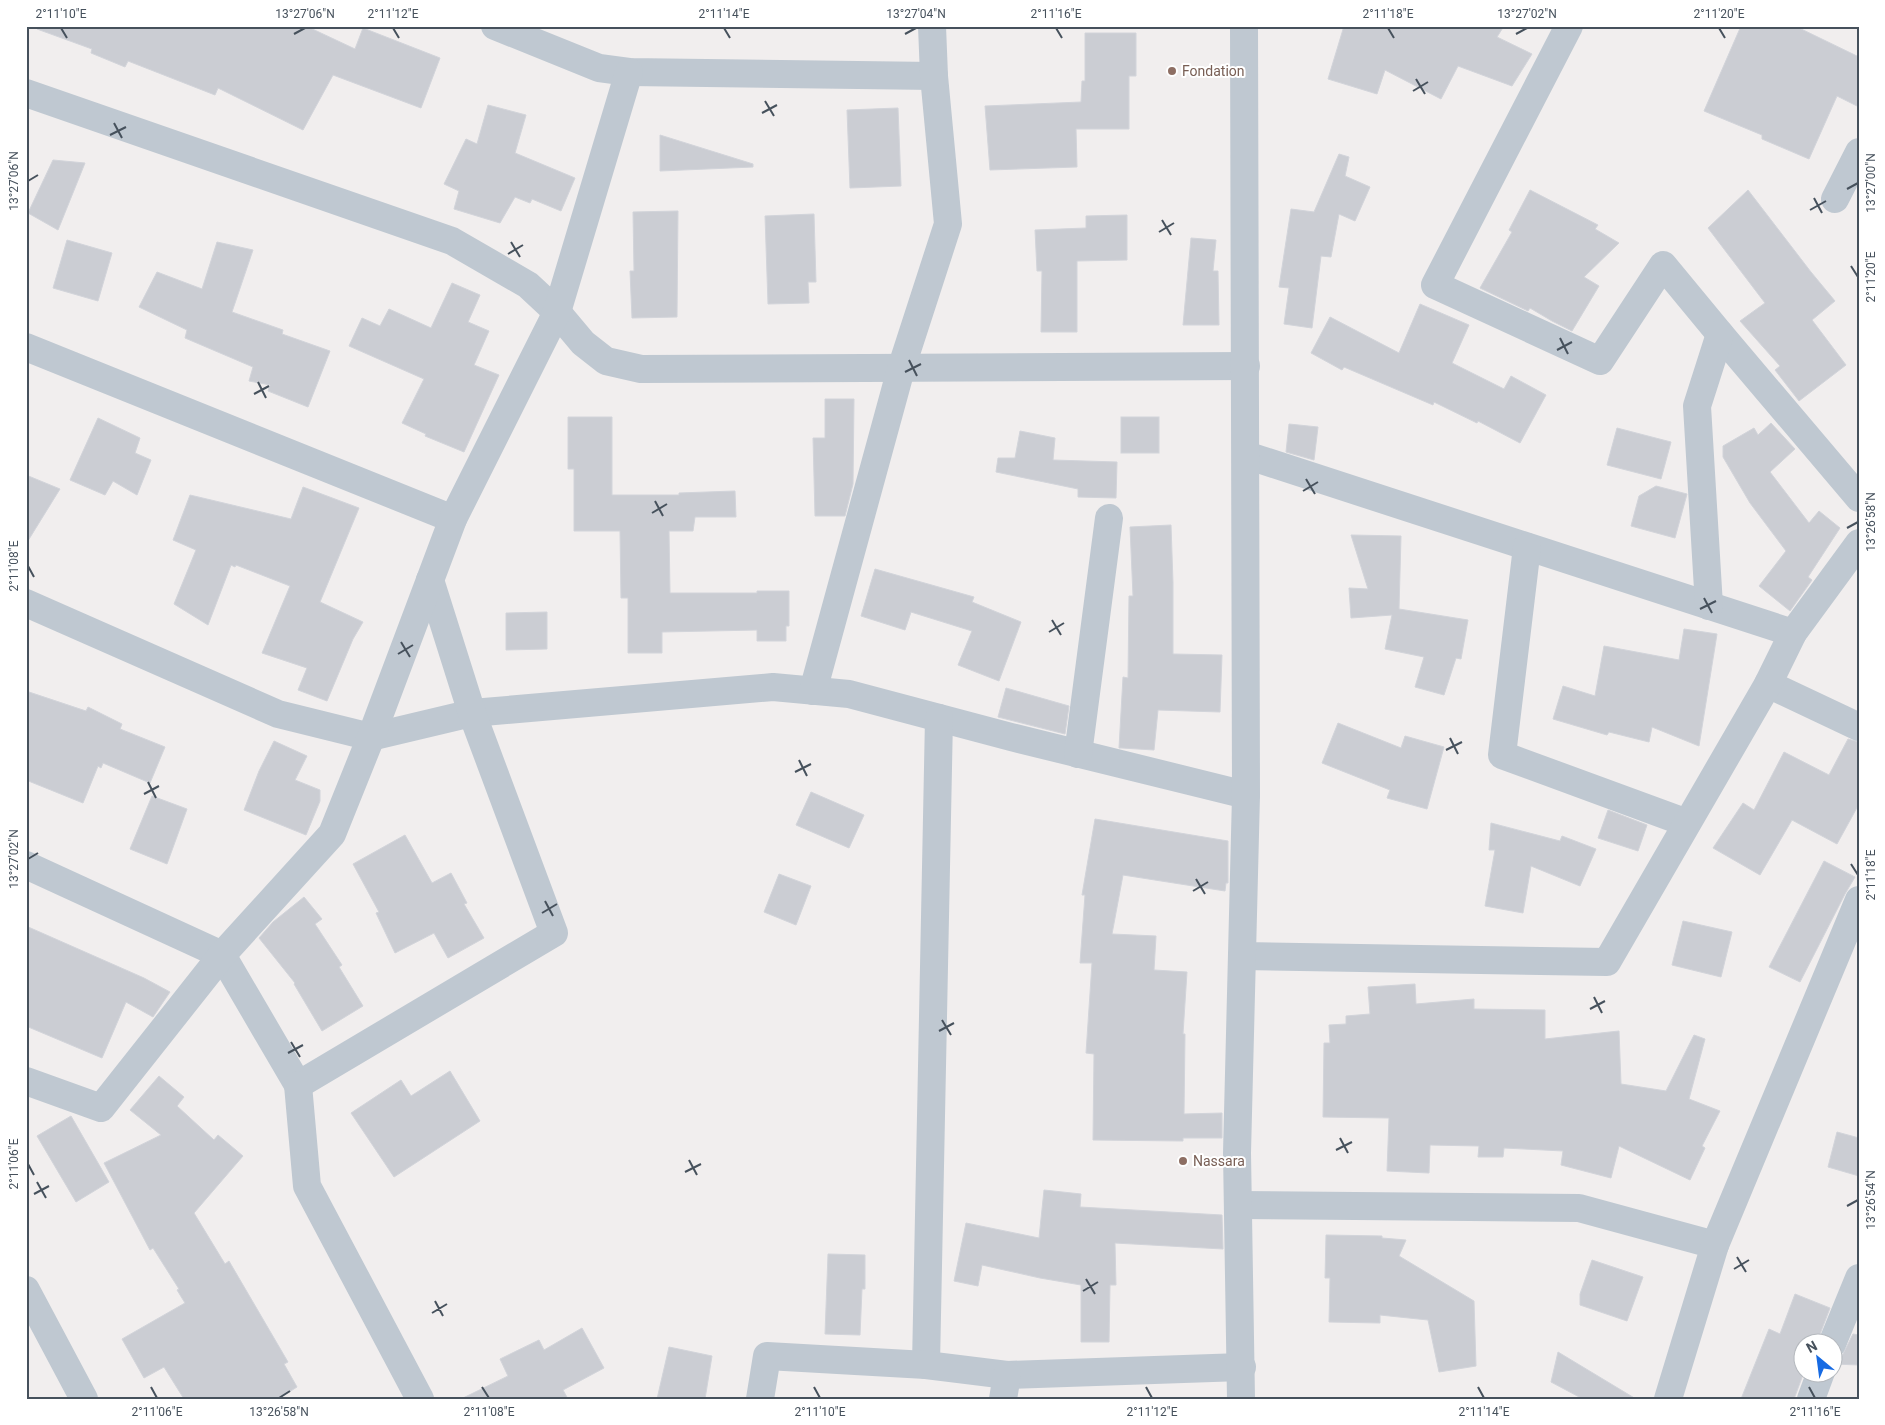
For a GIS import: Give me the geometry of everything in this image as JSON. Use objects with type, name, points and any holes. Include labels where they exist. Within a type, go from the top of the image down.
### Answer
[{"type":"street","points":[[495,26],[598,68],[629,72],[934,76]]},
{"type":"street","points":[[813,690],[901,368],[948,224],[934,76],[932,26]]},
{"type":"street","points":[[1241,1399],[1242,1367],[1237,1153],[1246,795],[1244,26]]},
{"type":"street","points":[[1569,26],[1435,285],[1600,361],[1663,265],[1859,498]]},
{"type":"street","points":[[26,1081],[101,1108],[222,955],[332,834],[371,737],[453,519],[557,312],[629,72]]},
{"type":"street","points":[[26,93],[452,241],[528,285],[557,312],[583,343],[606,361],[641,369],[1246,366]]},
{"type":"street","points":[[1835,200],[1859,152]]},
{"type":"street","points":[[1708,606],[1697,406],[1720,334]]},
{"type":"street","points":[[26,347],[453,519]]},
{"type":"street","points":[[1246,454],[1793,633]]},
{"type":"street","points":[[1078,754],[1109,518]]},
{"type":"street","points":[[1242,956],[1607,962],[1768,684],[1793,633],[1859,543]]},
{"type":"street","points":[[1527,546],[1502,755],[1688,823]]},
{"type":"street","points":[[298,1085],[554,933],[472,712],[430,580]]},
{"type":"street","points":[[26,603],[278,714],[371,737],[472,712],[773,687],[849,694],[1078,754],[1246,795]]},
{"type":"street","points":[[1768,684],[1859,727]]},
{"type":"street","points":[[926,1365],[939,718]]},
{"type":"street","points":[[26,865],[222,955],[298,1085],[307,1186],[420,1399]]},
{"type":"street","points":[[1668,1399],[1715,1245],[1859,900]]},
{"type":"street","points":[[1238,1205],[1579,1208],[1715,1245]]},
{"type":"street","points":[[1837,1332],[1859,1278]]},
{"type":"street","points":[[26,1290],[84,1399]]},
{"type":"street","points":[[760,1399],[767,1356],[926,1365],[1005,1387],[1242,1367]]},
{"type":"street","points":[[1810,1399],[1817,1382]]},
{"type":"building","points":[[37,26],[306,26],[355,49],[363,28],[440,58],[421,108],[333,75],[303,130],[218,88],[215,95],[128,61],[125,67],[91,53],[92,49],[37,29]]},
{"type":"building","points":[[1344,26],[1504,26],[1497,37],[1532,54],[1512,86],[1458,66],[1441,99],[1385,70],[1377,94],[1328,79]]},
{"type":"building","points":[[1741,26],[1795,26],[1859,57],[1859,107],[1837,96],[1809,159],[1762,139],[1762,135],[1704,111]]},
{"type":"building","points":[[1085,33],[1136,33],[1136,76],[1129,76],[1129,129],[1076,129],[1077,167],[990,170],[985,106],[1081,102],[1082,81],[1085,81]]},
{"type":"building","points":[[488,105],[526,115],[515,153],[575,178],[561,211],[532,199],[530,203],[515,197],[500,223],[454,209],[459,191],[444,184],[466,139],[477,144]]},
{"type":"building","points":[[898,108],[901,186],[850,188],[847,110]]},
{"type":"building","points":[[660,135],[753,164],[753,167],[660,171]]},
{"type":"building","points":[[1339,154],[1349,157],[1345,176],[1370,187],[1355,221],[1339,214],[1331,257],[1321,256],[1312,328],[1284,324],[1289,288],[1279,287],[1291,209],[1314,212]]},
{"type":"building","points":[[53,160],[85,163],[58,230],[28,213]]},
{"type":"building","points":[[1530,190],[1598,225],[1595,229],[1619,243],[1584,277],[1599,286],[1572,331],[1530,308],[1528,311],[1480,288],[1512,232],[1509,230]]},
{"type":"building","points":[[1748,190],[1835,301],[1812,320],[1846,365],[1799,401],[1775,370],[1780,366],[1740,321],[1765,303],[1708,228]]},
{"type":"building","points":[[678,211],[677,317],[632,318],[630,271],[634,271],[633,212]]},
{"type":"building","points":[[814,214],[816,282],[808,282],[809,303],[768,304],[765,216]]},
{"type":"building","points":[[1127,215],[1127,260],[1077,261],[1077,332],[1041,332],[1042,271],[1037,271],[1035,230],[1086,228],[1086,216]]},
{"type":"building","points":[[1191,238],[1216,240],[1213,271],[1218,271],[1219,325],[1183,325]]},
{"type":"building","points":[[67,240],[112,253],[98,301],[53,288]]},
{"type":"building","points":[[217,242],[253,250],[232,312],[283,330],[282,334],[330,351],[308,407],[268,391],[270,385],[249,381],[253,367],[185,338],[187,330],[139,307],[157,272],[202,289]]},
{"type":"building","points":[[452,283],[480,295],[468,322],[489,331],[474,365],[499,375],[464,452],[425,436],[426,434],[402,423],[424,379],[349,346],[362,318],[380,326],[389,309],[431,328]]},
{"type":"building","points":[[1420,304],[1469,325],[1452,363],[1504,389],[1511,376],[1546,395],[1520,443],[1478,421],[1477,423],[1434,402],[1433,405],[1344,367],[1342,370],[1311,353],[1330,317],[1399,353]]},
{"type":"building","points":[[825,399],[854,399],[853,484],[845,516],[815,516],[813,438],[825,438]]},
{"type":"building","points":[[568,417],[612,417],[612,495],[679,495],[679,493],[735,491],[736,517],[695,517],[693,531],[669,531],[670,593],[789,591],[789,626],[786,626],[786,641],[757,641],[757,630],[662,632],[662,653],[628,653],[628,598],[621,598],[620,531],[574,531],[574,469],[568,469]]},
{"type":"building","points":[[1121,417],[1159,417],[1159,453],[1121,453]]},
{"type":"building","points":[[98,418],[140,438],[135,453],[151,460],[137,495],[113,481],[105,495],[70,480]]},
{"type":"building","points":[[1771,423],[1795,449],[1770,472],[1809,523],[1819,511],[1840,528],[1808,577],[1812,580],[1790,611],[1759,586],[1786,551],[1750,503],[1723,457],[1723,446],[1754,428],[1758,435]]},
{"type":"building","points":[[1289,424],[1318,427],[1314,460],[1286,452]]},
{"type":"building","points":[[1617,428],[1671,442],[1661,479],[1607,465]]},
{"type":"building","points":[[1020,431],[1055,438],[1053,460],[1117,462],[1116,498],[1078,497],[1078,489],[996,472],[998,458],[1015,458]]},
{"type":"building","points":[[26,475],[60,489],[26,544]]},
{"type":"building","points":[[1656,486],[1687,494],[1675,538],[1631,526],[1639,496]]},
{"type":"building","points":[[303,487],[359,508],[320,602],[363,622],[353,639],[327,701],[298,690],[307,668],[262,653],[290,586],[236,565],[235,567],[231,565],[208,625],[174,604],[196,550],[173,540],[190,495],[291,519]]},
{"type":"building","points":[[1171,525],[1173,654],[1222,655],[1220,712],[1158,710],[1154,750],[1119,748],[1123,677],[1128,678],[1129,596],[1133,596],[1130,527]]},
{"type":"building","points":[[1351,535],[1401,536],[1399,609],[1468,620],[1461,659],[1456,658],[1444,695],[1415,687],[1424,657],[1385,649],[1392,615],[1351,618],[1349,588],[1368,589]]},
{"type":"building","points":[[875,569],[974,597],[972,602],[1021,622],[999,681],[958,665],[972,631],[911,612],[905,630],[861,616]]},
{"type":"building","points":[[547,612],[547,649],[506,650],[506,613]]},
{"type":"building","points":[[1684,629],[1717,634],[1699,746],[1652,727],[1649,742],[1609,732],[1607,735],[1553,719],[1563,686],[1595,696],[1604,646],[1679,660]]},
{"type":"building","points":[[1006,688],[1069,706],[1065,734],[998,717]]},
{"type":"building","points":[[26,691],[86,711],[88,707],[122,724],[120,729],[165,747],[150,783],[103,763],[101,768],[98,766],[83,803],[26,780]]},
{"type":"building","points":[[1338,723],[1401,748],[1405,736],[1444,747],[1427,809],[1387,798],[1390,790],[1322,763]]},
{"type":"building","points":[[1848,739],[1859,742],[1859,804],[1837,844],[1792,820],[1760,875],[1713,848],[1743,803],[1754,810],[1784,752],[1829,775]]},
{"type":"building","points":[[274,741],[307,756],[295,780],[320,790],[320,801],[306,835],[244,810],[259,771]]},
{"type":"building","points":[[811,792],[864,815],[849,848],[796,825]]},
{"type":"building","points":[[152,796],[187,809],[167,864],[130,849]]},
{"type":"building","points":[[1608,810],[1647,825],[1638,851],[1598,838]]},
{"type":"building","points":[[1095,819],[1228,841],[1228,883],[1226,883],[1225,891],[1123,875],[1112,934],[1156,936],[1154,970],[1187,972],[1183,1034],[1185,1034],[1184,1114],[1222,1113],[1222,1138],[1183,1138],[1183,1141],[1093,1140],[1094,1054],[1086,1053],[1092,963],[1080,963],[1085,895],[1082,895]]},
{"type":"building","points":[[1491,823],[1560,841],[1562,836],[1596,849],[1580,886],[1531,866],[1523,913],[1485,906],[1495,850],[1489,850]]},
{"type":"building","points":[[405,835],[432,883],[451,873],[467,903],[464,904],[484,938],[448,958],[434,933],[395,953],[376,913],[379,912],[353,864]]},
{"type":"building","points":[[1824,861],[1855,877],[1800,982],[1769,967]]},
{"type":"building","points":[[779,874],[811,886],[796,925],[764,912]]},
{"type":"building","points":[[304,897],[322,919],[315,924],[342,965],[339,967],[363,1006],[322,1031],[295,983],[259,938],[273,922]]},
{"type":"building","points":[[1683,921],[1732,932],[1721,977],[1672,965]]},
{"type":"building","points":[[26,926],[144,978],[170,992],[153,1017],[126,1002],[102,1058],[26,1026]]},
{"type":"building","points":[[1415,984],[1416,1004],[1474,999],[1474,1009],[1545,1010],[1545,1039],[1619,1031],[1621,1084],[1666,1091],[1694,1035],[1705,1039],[1689,1099],[1720,1111],[1702,1146],[1705,1148],[1690,1180],[1619,1146],[1611,1178],[1561,1165],[1563,1151],[1504,1148],[1503,1157],[1478,1157],[1479,1146],[1430,1145],[1429,1173],[1387,1171],[1389,1118],[1323,1117],[1324,1043],[1330,1043],[1329,1025],[1346,1024],[1346,1016],[1370,1014],[1368,987]]},
{"type":"building","points":[[450,1071],[480,1121],[394,1177],[351,1113],[401,1080],[411,1096]]},
{"type":"building","points":[[159,1076],[184,1097],[177,1106],[214,1140],[218,1135],[243,1156],[194,1213],[225,1264],[229,1261],[288,1362],[284,1364],[297,1387],[278,1399],[184,1399],[164,1367],[144,1378],[122,1339],[185,1303],[177,1290],[179,1289],[153,1248],[150,1250],[104,1163],[161,1135],[130,1110]]},
{"type":"building","points":[[71,1116],[109,1182],[76,1202],[37,1136]]},
{"type":"building","points":[[1837,1132],[1859,1138],[1859,1176],[1828,1167]]},
{"type":"building","points":[[1044,1190],[1081,1194],[1080,1207],[1222,1215],[1223,1249],[1115,1243],[1116,1285],[1110,1285],[1109,1342],[1081,1342],[1081,1285],[982,1265],[978,1286],[954,1281],[966,1223],[1039,1238]]},
{"type":"building","points":[[1326,1235],[1382,1236],[1382,1238],[1406,1240],[1399,1256],[1474,1301],[1476,1366],[1439,1372],[1428,1320],[1380,1315],[1380,1323],[1329,1322],[1330,1278],[1325,1278]]},
{"type":"building","points":[[828,1254],[865,1255],[865,1289],[862,1289],[860,1335],[825,1334]]},
{"type":"building","points":[[1592,1260],[1643,1277],[1627,1321],[1580,1305],[1580,1294]]},
{"type":"building","points":[[1795,1294],[1830,1308],[1821,1332],[1792,1332],[1792,1382],[1800,1382],[1794,1399],[1741,1399],[1769,1329],[1780,1334]]},
{"type":"building","points":[[582,1328],[604,1368],[563,1390],[568,1399],[461,1399],[508,1376],[500,1359],[539,1340],[544,1350]]},
{"type":"building","points":[[1853,1334],[1859,1335],[1859,1365],[1842,1364],[1842,1356]]},
{"type":"building","points":[[669,1347],[712,1356],[705,1399],[657,1399]]},
{"type":"building","points":[[1558,1352],[1636,1399],[1583,1399],[1551,1382]]},
{"type":"place","name":"Fondation","points":[[1172,71]]},
{"type":"place","name":"Nassara","points":[[1183,1161]]}]
